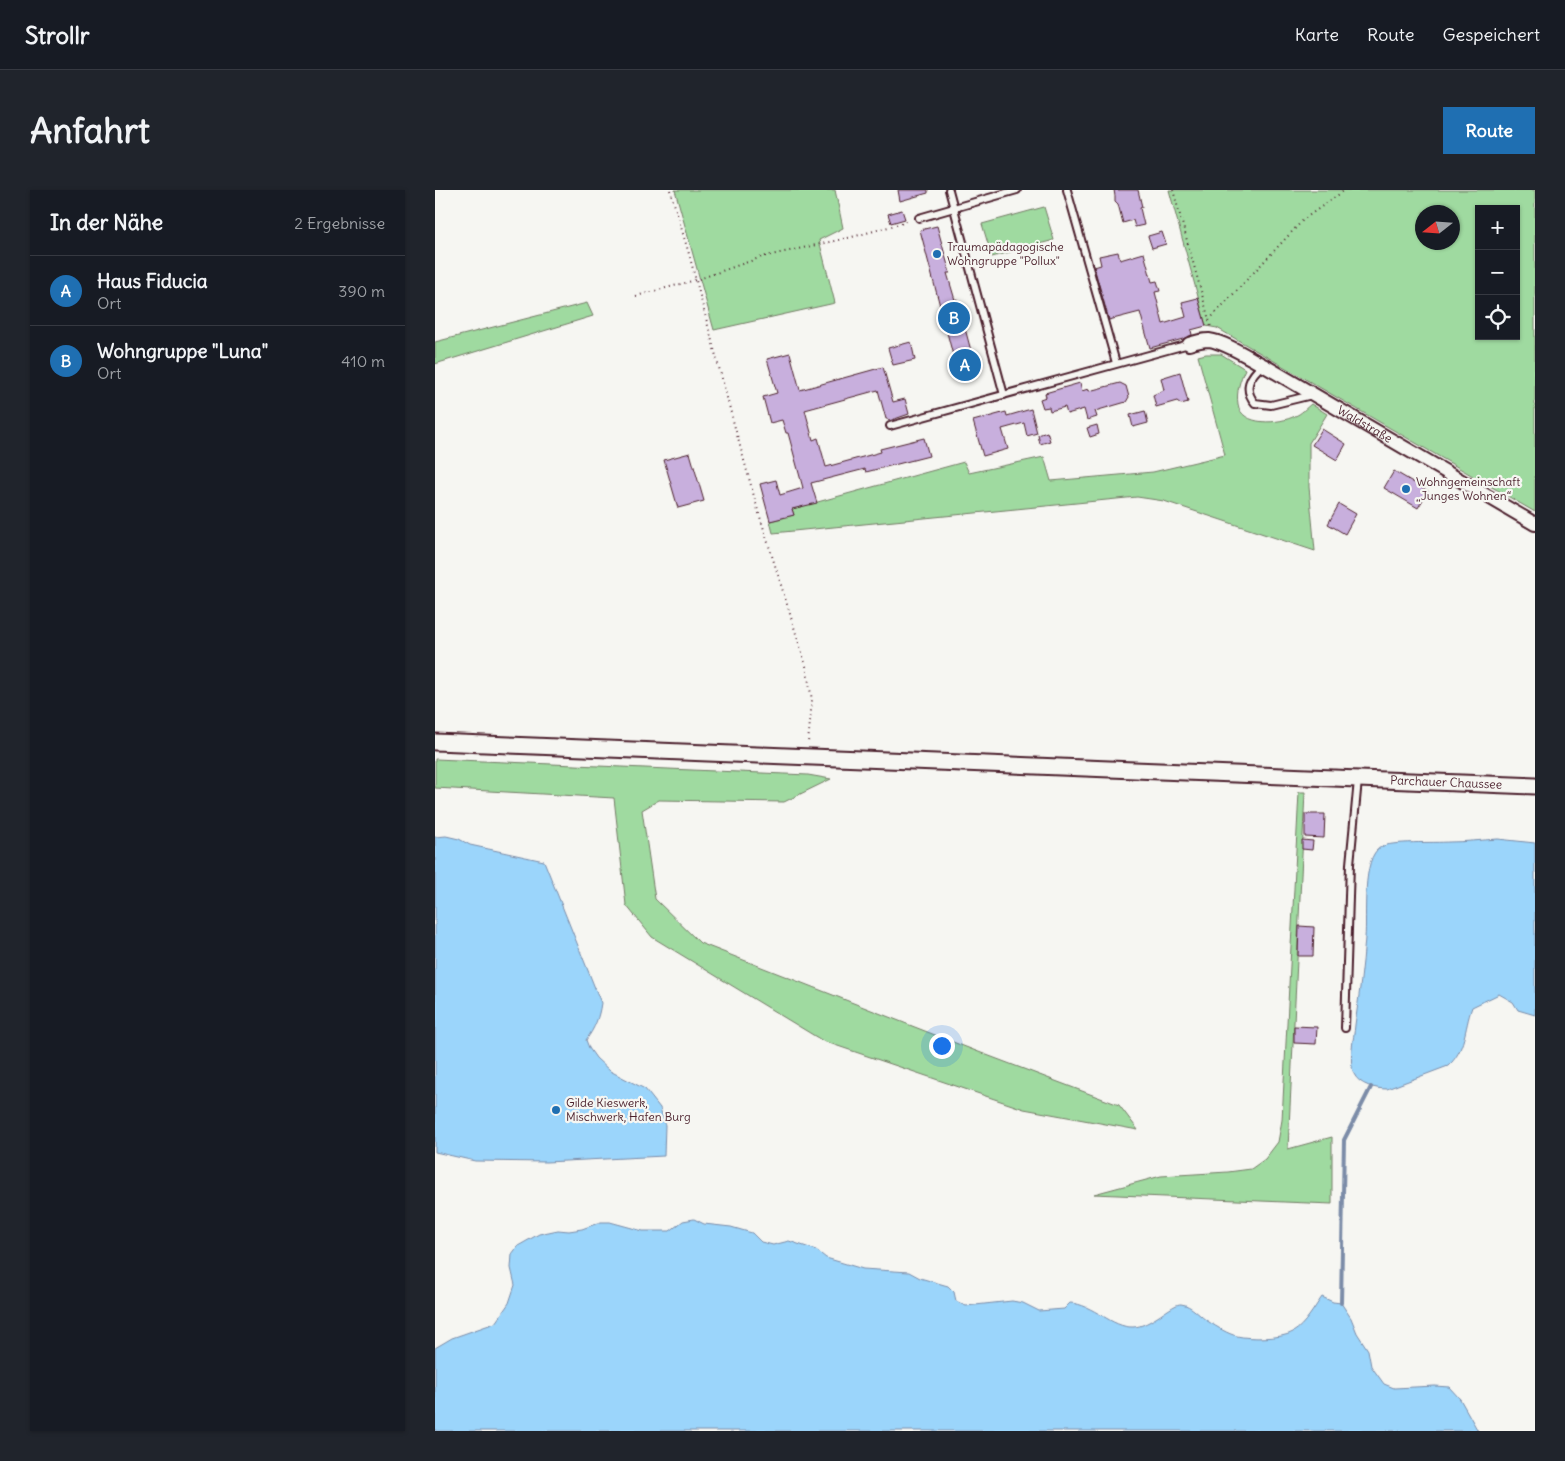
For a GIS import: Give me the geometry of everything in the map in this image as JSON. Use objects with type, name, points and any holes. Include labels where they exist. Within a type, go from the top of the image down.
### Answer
[{"type":"street","points":[[1189,344],[1201,340],[1215,341]]},
{"type":"street","name":"Waldstraße","points":[[1215,341],[1263,365],[1535,524]]},
{"type":"street","name":"Parchauer Chaussee","points":[[435,742],[1535,786]]},
{"type":"lane","points":[[949,190],[1005,395]]},
{"type":"lane","points":[[919,218],[1017,190]]},
{"type":"lane","points":[[1067,190],[1116,363]]},
{"type":"lane","points":[[889,426],[1189,344]]},
{"type":"lane","points":[[1263,365],[1255,370],[1248,386],[1248,394],[1255,403],[1271,405],[1313,395]]},
{"type":"lane","points":[[1345,1028],[1349,864],[1358,779]]},
{"type":"path","points":[[670,190],[757,507],[806,666],[812,700],[807,756]]},
{"type":"path","points":[[1173,190],[1215,341]]},
{"type":"path","points":[[1209,320],[1304,220],[1345,190]]},
{"type":"path","points":[[636,296],[696,280],[762,257],[890,228],[919,218]]},
{"type":"green space","points":[[675,190],[835,190],[843,228],[819,240],[835,303],[714,330]]},
{"type":"green space","points":[[1169,190],[1535,190],[1535,512],[1217,328],[1206,326]]},
{"type":"green space","points":[[1044,207],[1054,240],[992,257],[982,224]]},
{"type":"green space","points":[[587,303],[593,316],[435,364],[435,342]]},
{"type":"green space","points":[[1221,354],[1245,369],[1239,386],[1238,404],[1246,417],[1262,422],[1280,421],[1297,415],[1311,404],[1327,414],[1309,443],[1309,487],[1315,551],[1164,501],[1137,497],[773,533],[770,521],[794,515],[792,509],[964,462],[969,473],[1044,457],[1051,481],[1153,472],[1225,455],[1198,356]]},
{"type":"green space","points":[[435,759],[808,775],[831,779],[784,802],[659,800],[642,810],[655,899],[700,943],[1119,1105],[1138,1130],[1024,1109],[823,1041],[652,937],[626,905],[614,798],[435,788]]},
{"type":"green space","points":[[1299,792],[1305,792],[1288,1149],[1332,1137],[1332,1204],[1094,1194],[1161,1176],[1251,1169],[1265,1159],[1278,1142],[1282,1120]]},
{"type":"water","points":[[446,836],[459,839],[470,845],[544,861],[601,1003],[596,1022],[586,1040],[589,1048],[596,1058],[610,1071],[645,1089],[660,1108],[665,1125],[664,1156],[546,1162],[475,1161],[435,1152],[435,837]]},
{"type":"water","points":[[1498,839],[1535,843],[1535,1015],[1518,1010],[1513,1002],[1499,994],[1472,1007],[1461,1046],[1454,1060],[1448,1066],[1387,1089],[1364,1084],[1354,1074],[1351,1056],[1364,949],[1366,889],[1370,863],[1375,853],[1381,847],[1394,844]]},
{"type":"water","points":[[694,1219],[704,1224],[731,1227],[752,1233],[761,1242],[773,1245],[789,1241],[816,1250],[826,1258],[863,1269],[909,1272],[920,1278],[948,1286],[954,1292],[956,1301],[966,1306],[1012,1301],[1023,1303],[1039,1311],[1064,1309],[1070,1303],[1078,1304],[1118,1324],[1133,1327],[1147,1323],[1181,1304],[1234,1335],[1257,1338],[1281,1336],[1293,1332],[1301,1325],[1322,1297],[1341,1303],[1368,1350],[1371,1366],[1384,1384],[1394,1388],[1449,1387],[1460,1399],[1478,1431],[435,1431],[435,1348],[452,1338],[495,1323],[509,1303],[515,1285],[511,1268],[512,1254],[518,1246],[539,1234],[558,1230],[582,1229],[601,1222],[610,1222],[643,1231],[670,1231],[683,1221]]},
{"type":"building","points":[[898,190],[928,190],[928,193],[900,201]]},
{"type":"building","points":[[1114,190],[1138,190],[1144,225],[1135,227],[1133,220],[1123,223],[1118,204],[1115,201]]},
{"type":"building","points":[[902,210],[905,219],[891,223],[888,214]]},
{"type":"building","points":[[937,226],[950,273],[947,273],[955,300],[957,299],[977,373],[959,378],[920,230]]},
{"type":"building","points":[[1162,232],[1166,244],[1152,248],[1148,236]]},
{"type":"building","points":[[1118,252],[1120,260],[1144,253],[1152,282],[1157,281],[1160,291],[1155,292],[1163,324],[1186,317],[1182,302],[1198,298],[1206,326],[1191,330],[1192,335],[1183,339],[1150,348],[1140,312],[1109,320],[1094,267],[1101,265],[1099,256]]},
{"type":"building","points":[[911,342],[915,360],[893,365],[888,348]]},
{"type":"building","points":[[790,353],[800,390],[883,367],[893,402],[905,399],[909,414],[889,421],[886,419],[878,390],[805,410],[813,440],[818,438],[826,467],[881,452],[880,449],[924,438],[929,456],[866,472],[865,469],[811,483],[817,503],[792,509],[794,515],[770,521],[760,484],[776,480],[780,495],[803,488],[788,433],[786,433],[782,420],[770,423],[763,397],[777,393],[767,359]]},
{"type":"building","points":[[1180,372],[1188,402],[1181,404],[1177,401],[1156,407],[1153,395],[1164,390],[1161,378]]},
{"type":"building","points":[[1080,383],[1082,391],[1088,389],[1089,391],[1120,383],[1126,386],[1129,397],[1126,402],[1095,411],[1097,417],[1087,420],[1084,409],[1067,414],[1065,407],[1050,411],[1049,407],[1043,408],[1040,399],[1046,397],[1045,393]]},
{"type":"building","points":[[1031,409],[1037,433],[1027,436],[1024,423],[1002,429],[1008,449],[983,456],[973,421],[1006,412],[1007,416]]},
{"type":"building","points":[[1145,411],[1148,423],[1133,427],[1130,415]]},
{"type":"building","points":[[1097,425],[1099,434],[1090,437],[1087,428]]},
{"type":"building","points":[[1322,429],[1346,444],[1337,460],[1312,445]]},
{"type":"building","points":[[1047,432],[1050,441],[1040,444],[1038,435]]},
{"type":"building","points":[[690,453],[704,501],[678,508],[664,460]]},
{"type":"building","name":"Wohngemeinschaft „Junges Wohnen“","points":[[1394,471],[1428,491],[1418,508],[1384,488]]},
{"type":"building","points":[[1339,504],[1356,514],[1345,534],[1328,524]]},
{"type":"building","points":[[1305,814],[1325,814],[1324,838],[1305,837]]},
{"type":"building","points":[[1302,840],[1313,841],[1312,850],[1302,849]]},
{"type":"building","points":[[1299,926],[1314,927],[1313,956],[1298,956]]},
{"type":"building","points":[[1294,1026],[1317,1027],[1316,1044],[1294,1043]]},
{"type":"waterway","points":[[1341,1303],[1344,1140],[1371,1087]]},
{"type":"place","name":"Traumapädagogische Wohngruppe \"Pollux\"","points":[[937,254]]},
{"type":"place","name":"Wohngruppe \"Luna\"","points":[[954,318]]},
{"type":"place","name":"Haus Fiducia","points":[[965,365]]},
{"type":"place","name":"Wohngemeinschaft „Junges Wohnen“","points":[[1406,489]]},
{"type":"place","name":"Gilde Kieswerk, Mischwerk, Hafen Burg","points":[[556,1110]]}]
